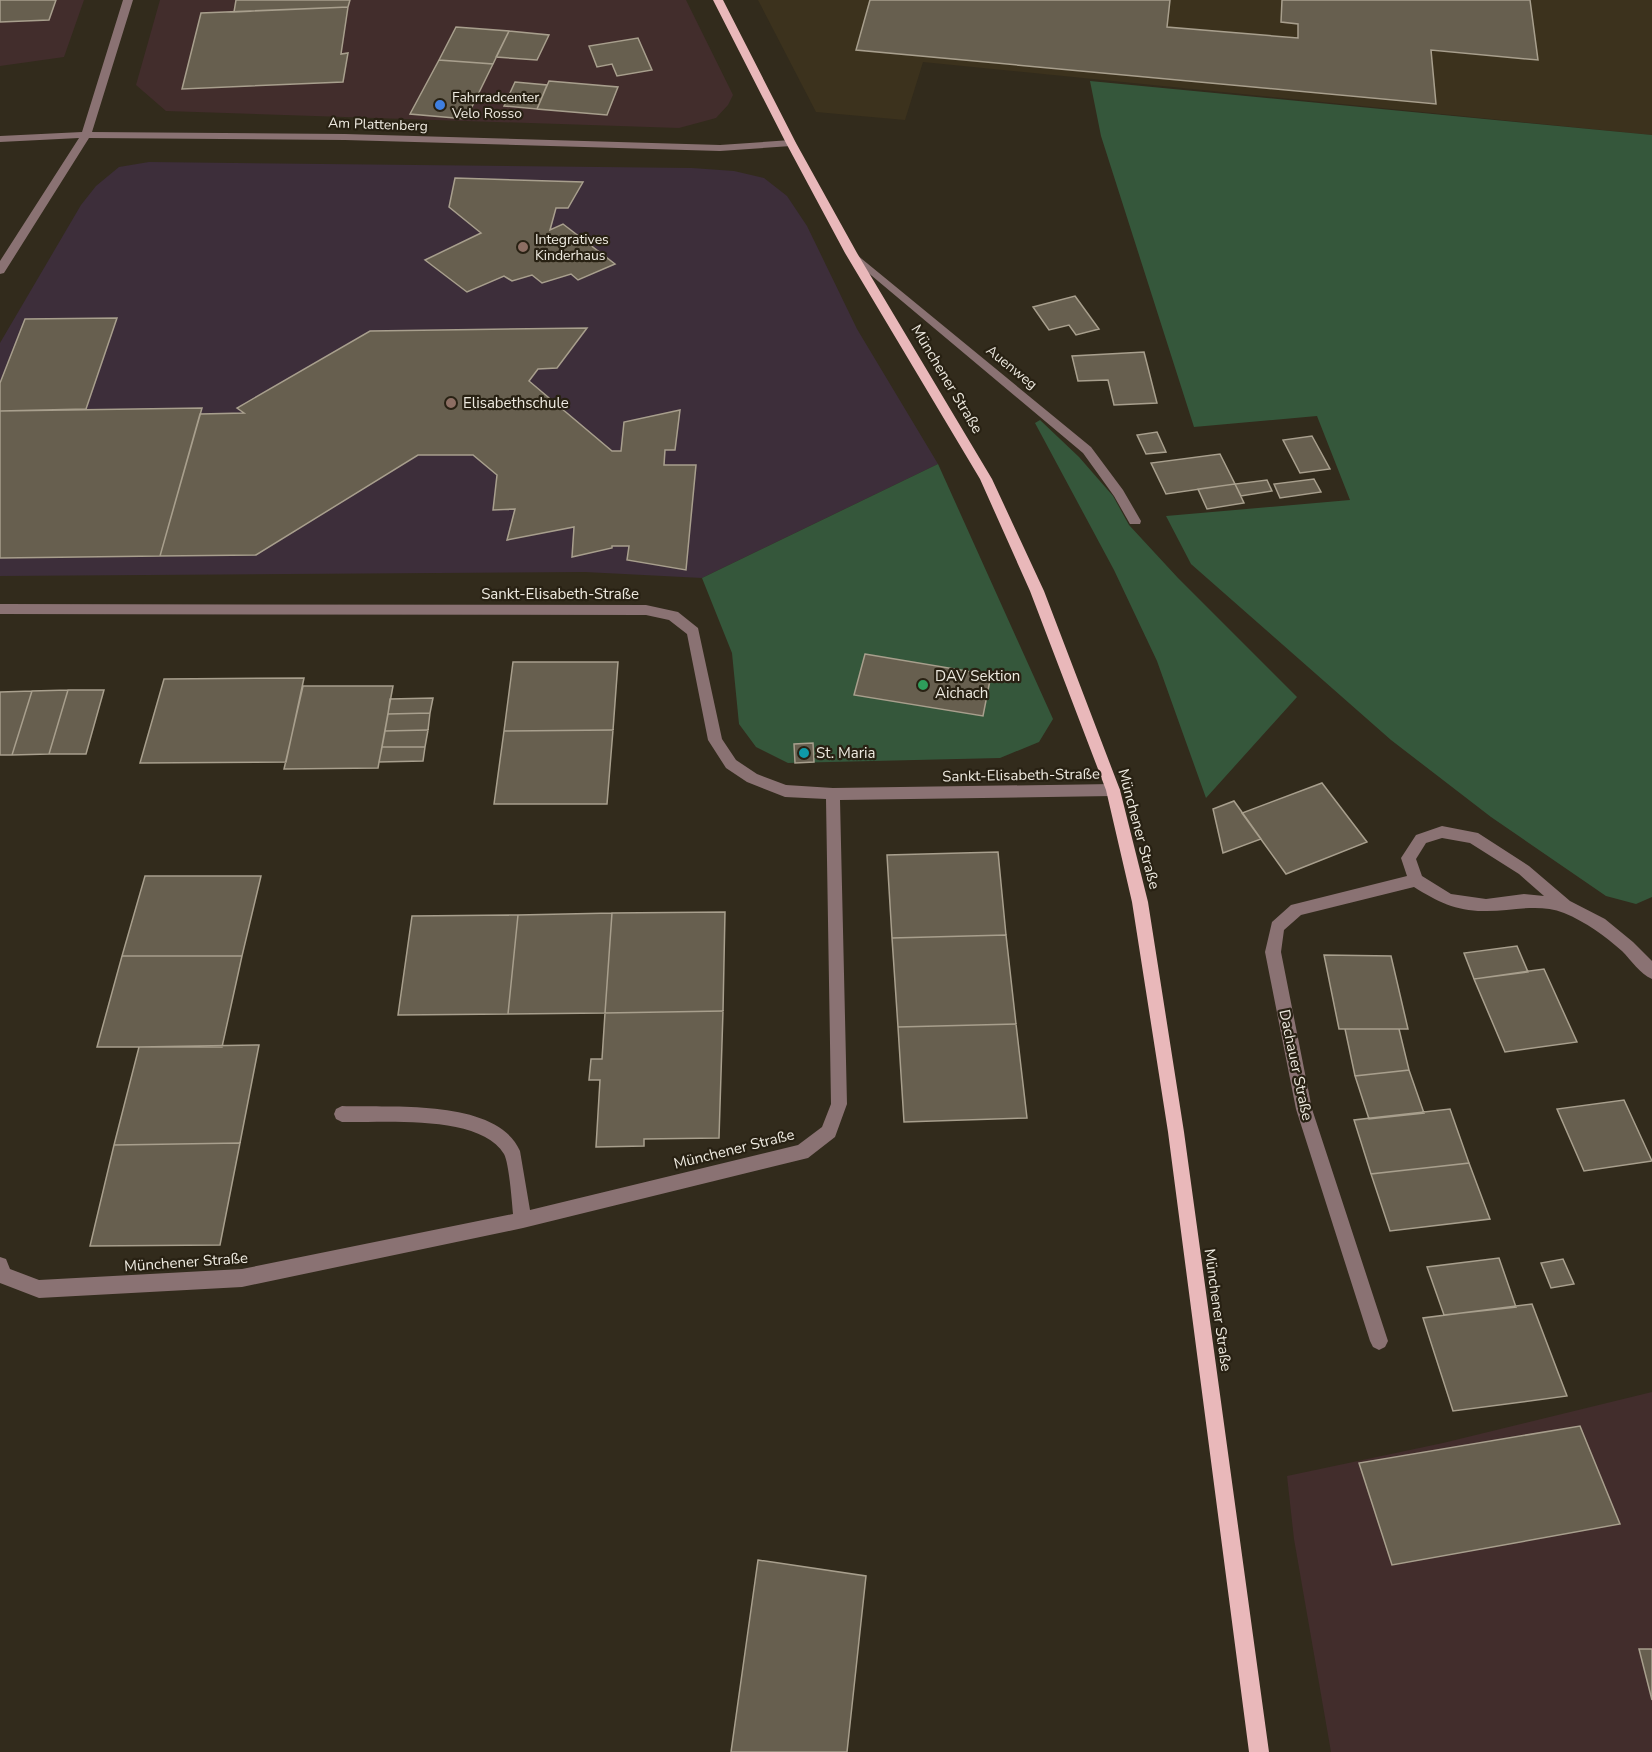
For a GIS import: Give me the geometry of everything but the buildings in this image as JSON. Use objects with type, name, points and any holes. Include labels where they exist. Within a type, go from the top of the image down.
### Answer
[{"type":"main road","name":"Münchener Straße","points":[[718,0],[791,143],[851,253],[986,479],[1037,591],[1113,790],[1140,902],[1176,1132],[1259,1752]]},
{"type":"street","points":[[0,270],[86,135],[128,0]]},
{"type":"street","name":"Am Plattenberg","points":[[0,139],[86,135],[345,137],[702,148],[791,143]]},
{"type":"street","name":"Auenweg","points":[[851,253],[1087,450],[1119,494],[1135,521]]},
{"type":"street","name":"Sankt-Elisabeth-Straße","points":[[0,609],[646,610],[673,616],[693,632],[716,740],[731,764],[752,778],[785,791],[833,794],[1113,790]]},
{"type":"street","name":"Münchener Straße","points":[[0,1265],[2,1275],[39,1289],[242,1278],[523,1220],[802,1152],[829,1132],[839,1104],[833,794]]},
{"type":"street","points":[[1565,906],[1524,900],[1485,905],[1448,900],[1416,880],[1408,858],[1421,838],[1442,832],[1473,837],[1524,870],[1565,906],[1600,924],[1628,947],[1652,972]]},
{"type":"street","name":"Dachauer Straße","points":[[1379,1341],[1304,1109],[1274,952],[1277,927],[1296,910],[1416,880]]},
{"type":"street","points":[[342,1114],[452,1117],[486,1127],[512,1151],[523,1220]]},
{"type":"shaded area","points":[[0,0],[84,0],[64,57],[0,66]]},
{"type":"shaded area","points":[[160,0],[686,0],[733,95],[728,105],[716,118],[679,128],[166,111],[136,85]]},
{"type":"shaded area","points":[[758,0],[1652,0],[1652,135],[923,62],[905,120],[816,112]]},
{"type":"shaded area","name":"Elisabethschule","points":[[149,162],[692,168],[734,171],[764,178],[787,196],[807,226],[857,329],[938,464],[702,578],[585,572],[0,576],[0,343],[81,205],[96,186],[119,167]]},
{"type":"shaded area","points":[[1652,1392],[1652,1752],[1331,1752],[1294,1539],[1287,1476],[1443,1443]]},
{"type":"green space","points":[[1090,81],[1652,135],[1652,897],[1636,904],[1606,896],[1491,817],[1391,740],[1191,564],[1166,516],[1350,500],[1317,416],[1194,427],[1101,136]]},
{"type":"green space","points":[[1040,420],[1079,457],[1113,496],[1129,525],[1178,578],[1297,697],[1206,798],[1157,661],[1114,570],[1035,423]]},
{"type":"green space","points":[[938,464],[1053,719],[1039,742],[1000,758],[788,763],[756,747],[739,724],[732,653],[702,578]]},
{"type":"place","name":"Fahrradcenter Velo Rosso","points":[[440,105]]},
{"type":"place","name":"Integratives Kinderhaus","points":[[523,247]]},
{"type":"place","name":"Elisabethschule","points":[[451,403]]},
{"type":"place","name":"DAV Sektion Aichach","points":[[923,685]]},
{"type":"place","name":"St. Maria","points":[[804,753]]}]
